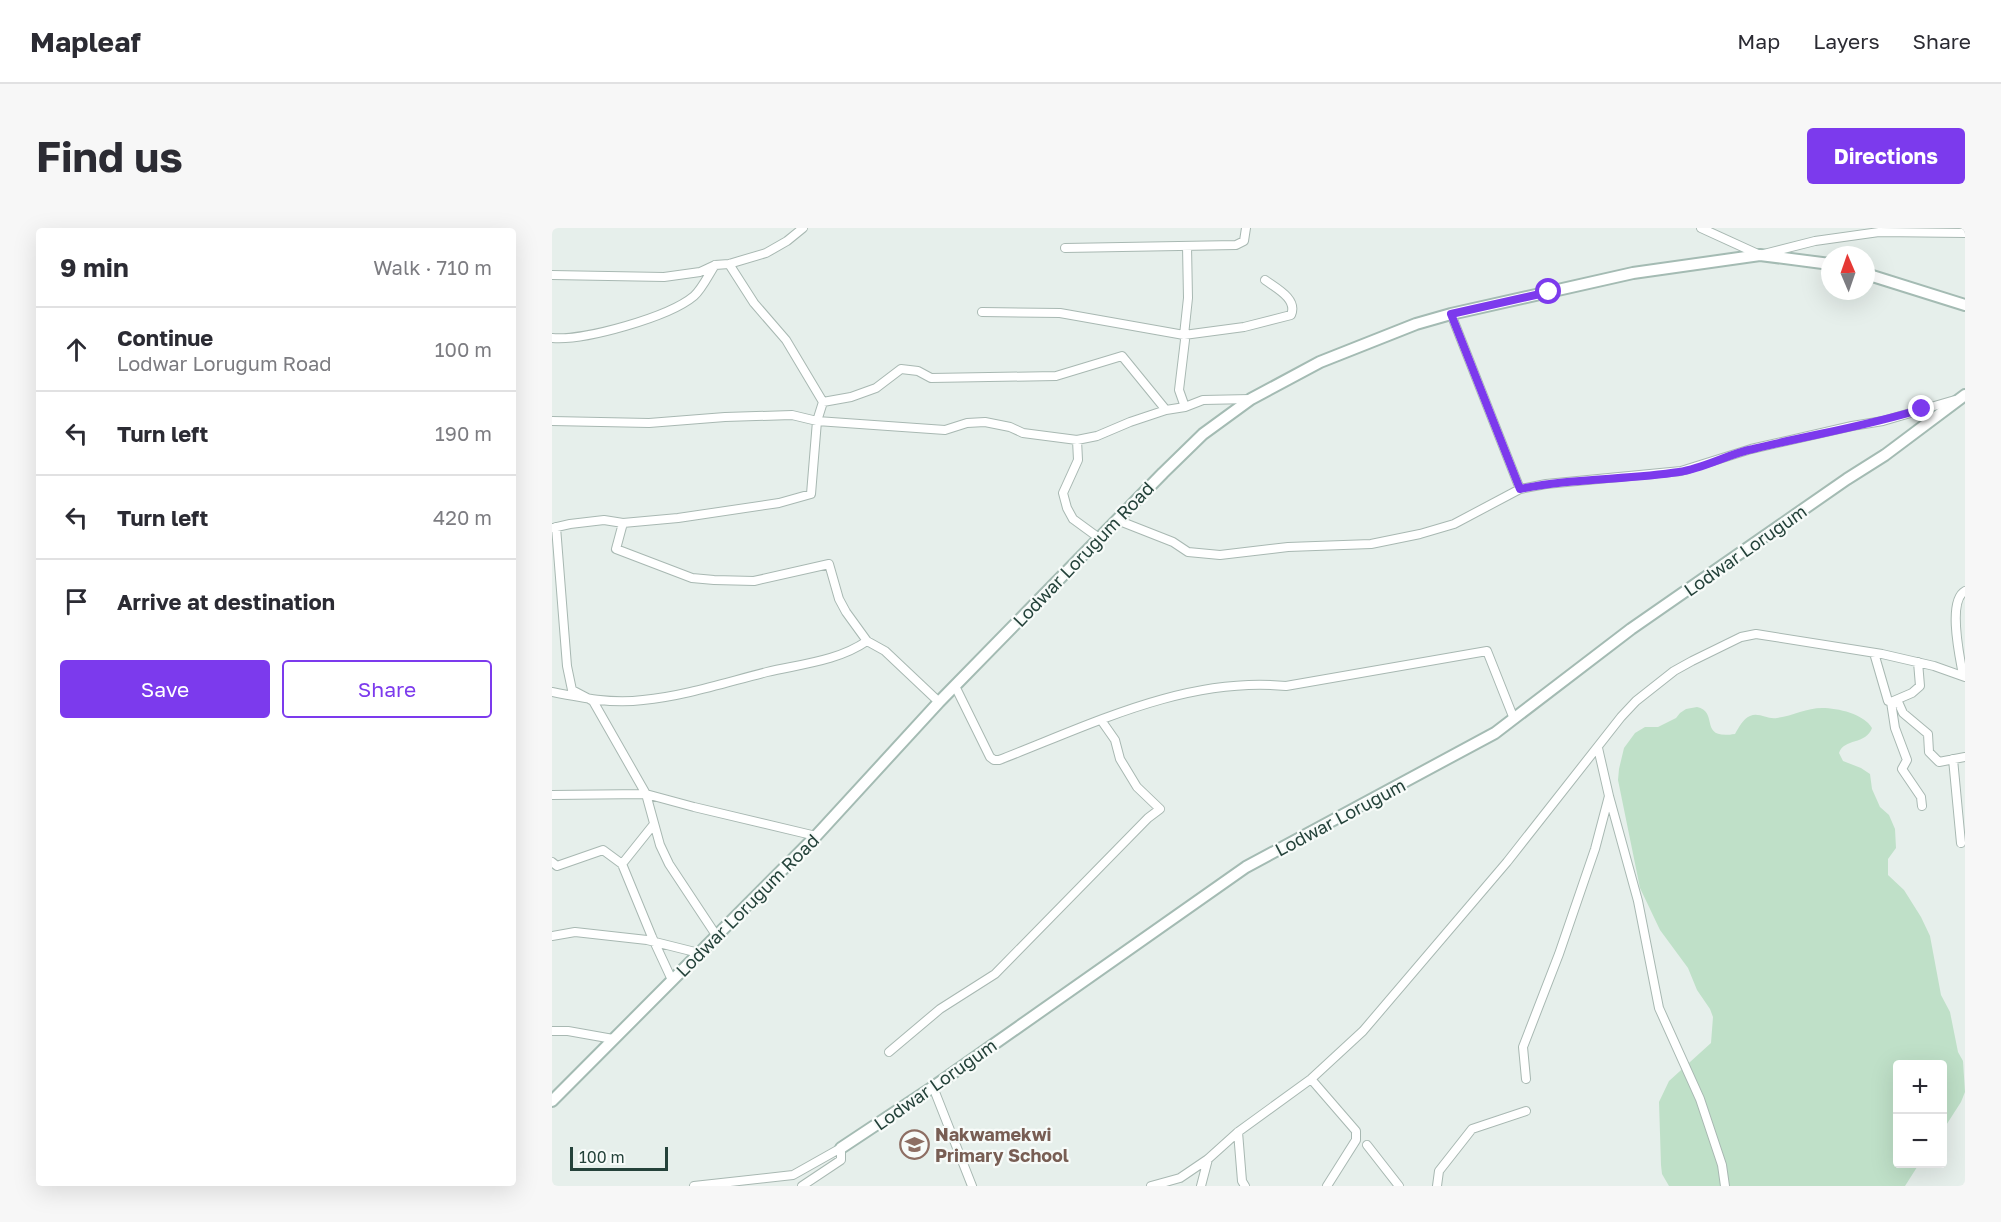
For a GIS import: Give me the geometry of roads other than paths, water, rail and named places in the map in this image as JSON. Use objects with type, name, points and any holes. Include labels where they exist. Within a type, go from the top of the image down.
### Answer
[{"type":"main road","name":"Lodwar Lorugum Road","points":[[552,1101],[816,836],[939,702],[1099,538],[1203,434],[1251,399],[1330,358],[1416,324],[1451,314],[1634,273],[1760,255],[1821,263]]},
{"type":"main road","points":[[1875,277],[1965,305]]},
{"type":"main road","name":"Lodwar Lorugum","points":[[841,1148],[933,1087],[1240,870],[1473,746],[1514,719],[1631,629],[1885,455],[1963,397]]},
{"type":"street","points":[[552,275],[664,277],[700,272],[715,265],[729,264],[766,253],[787,242],[803,228]]},
{"type":"street","points":[[1065,248],[1242,244],[1246,228]]},
{"type":"street","points":[[1701,228],[1760,255],[1815,241],[1879,232],[1965,233]]},
{"type":"street","points":[[1185,407],[1179,390],[1188,298],[1188,246]]},
{"type":"street","points":[[716,935],[669,864],[646,794],[593,700],[572,690],[567,666],[554,528],[604,520],[623,523],[678,518],[779,503],[811,494],[817,421],[823,402],[786,340],[754,303],[729,264]]},
{"type":"street","points":[[552,338],[564,339],[602,333],[661,313],[694,295],[715,265]]},
{"type":"street","points":[[982,312],[1060,313],[1184,335],[1244,327],[1291,315],[1293,311],[1291,301],[1265,280]]},
{"type":"street","points":[[1451,314],[1520,489]]},
{"type":"street","points":[[823,402],[851,397],[876,388],[901,369],[918,371],[931,378],[1056,376],[1122,356],[1166,410]]},
{"type":"street","points":[[1117,520],[1173,542],[1188,552],[1220,555],[1288,547],[1371,544],[1454,524],[1520,489],[1546,484],[1681,471],[1751,449],[1882,421],[1963,397]]},
{"type":"street","points":[[552,421],[649,423],[792,415],[817,421],[945,430],[967,423],[985,422],[1010,427],[1023,433],[1077,440],[1104,433],[1166,410],[1185,407],[1203,399],[1251,399]]},
{"type":"street","points":[[1077,440],[1078,460],[1064,493],[1067,508],[1073,519],[1099,538]]},
{"type":"street","points":[[623,523],[616,549],[692,578],[754,581],[829,564],[846,612],[867,641],[885,651],[939,702]]},
{"type":"street","points":[[1151,1186],[1180,1178],[1208,1159],[1238,1132],[1311,1079],[1363,1031],[1507,862],[1621,717],[1674,671],[1741,637],[1756,634],[1874,653],[1918,662],[1964,676],[1954,630],[1959,597],[1965,591]]},
{"type":"street","points":[[552,692],[593,700],[642,700],[692,691],[826,659],[867,641]]},
{"type":"street","points":[[955,686],[993,760],[999,760],[1142,705],[1208,689],[1228,685],[1286,686],[1487,651],[1514,719]]},
{"type":"street","points":[[1874,653],[1888,701],[1899,704],[1903,713],[1928,734],[1929,752],[1939,762],[1965,757]]},
{"type":"street","points":[[1891,702],[1912,693],[1920,686],[1918,662]]},
{"type":"street","points":[[1891,702],[1895,728],[1907,760],[1902,769],[1922,797],[1922,806]]},
{"type":"street","points":[[889,1052],[940,1009],[995,974],[1148,818],[1160,809],[1137,787],[1120,759],[1115,740],[1101,720]]},
{"type":"street","points":[[1598,748],[1638,901],[1659,1008],[1700,1099],[1722,1165],[1725,1186]]},
{"type":"street","points":[[1953,759],[1961,843]]},
{"type":"street","points":[[552,795],[646,794],[816,836]]},
{"type":"street","points":[[1526,1079],[1523,1047],[1559,954],[1595,849],[1609,796]]},
{"type":"street","points":[[622,864],[654,824]]},
{"type":"street","points":[[552,862],[557,866],[603,850],[622,864],[672,980]]},
{"type":"street","points":[[552,936],[575,932],[654,942],[699,953]]},
{"type":"street","points":[[552,1031],[568,1031],[613,1039]]},
{"type":"street","points":[[1311,1079],[1356,1131],[1356,1140],[1327,1186]]},
{"type":"street","points":[[933,1087],[972,1186]]},
{"type":"street","points":[[1437,1186],[1439,1172],[1472,1129],[1526,1112]]},
{"type":"street","points":[[1238,1132],[1242,1181],[1245,1186]]},
{"type":"street","points":[[1367,1145],[1398,1186]]},
{"type":"street","points":[[802,1186],[841,1160],[841,1148]]},
{"type":"street","name":"Lodwar Lorugum","points":[[694,1186],[793,1175],[841,1148]]},
{"type":"street","points":[[1201,1186],[1208,1159]]},
{"type":"place","name":"Nakwamekwi Primary School","points":[[914,1144]]}]
